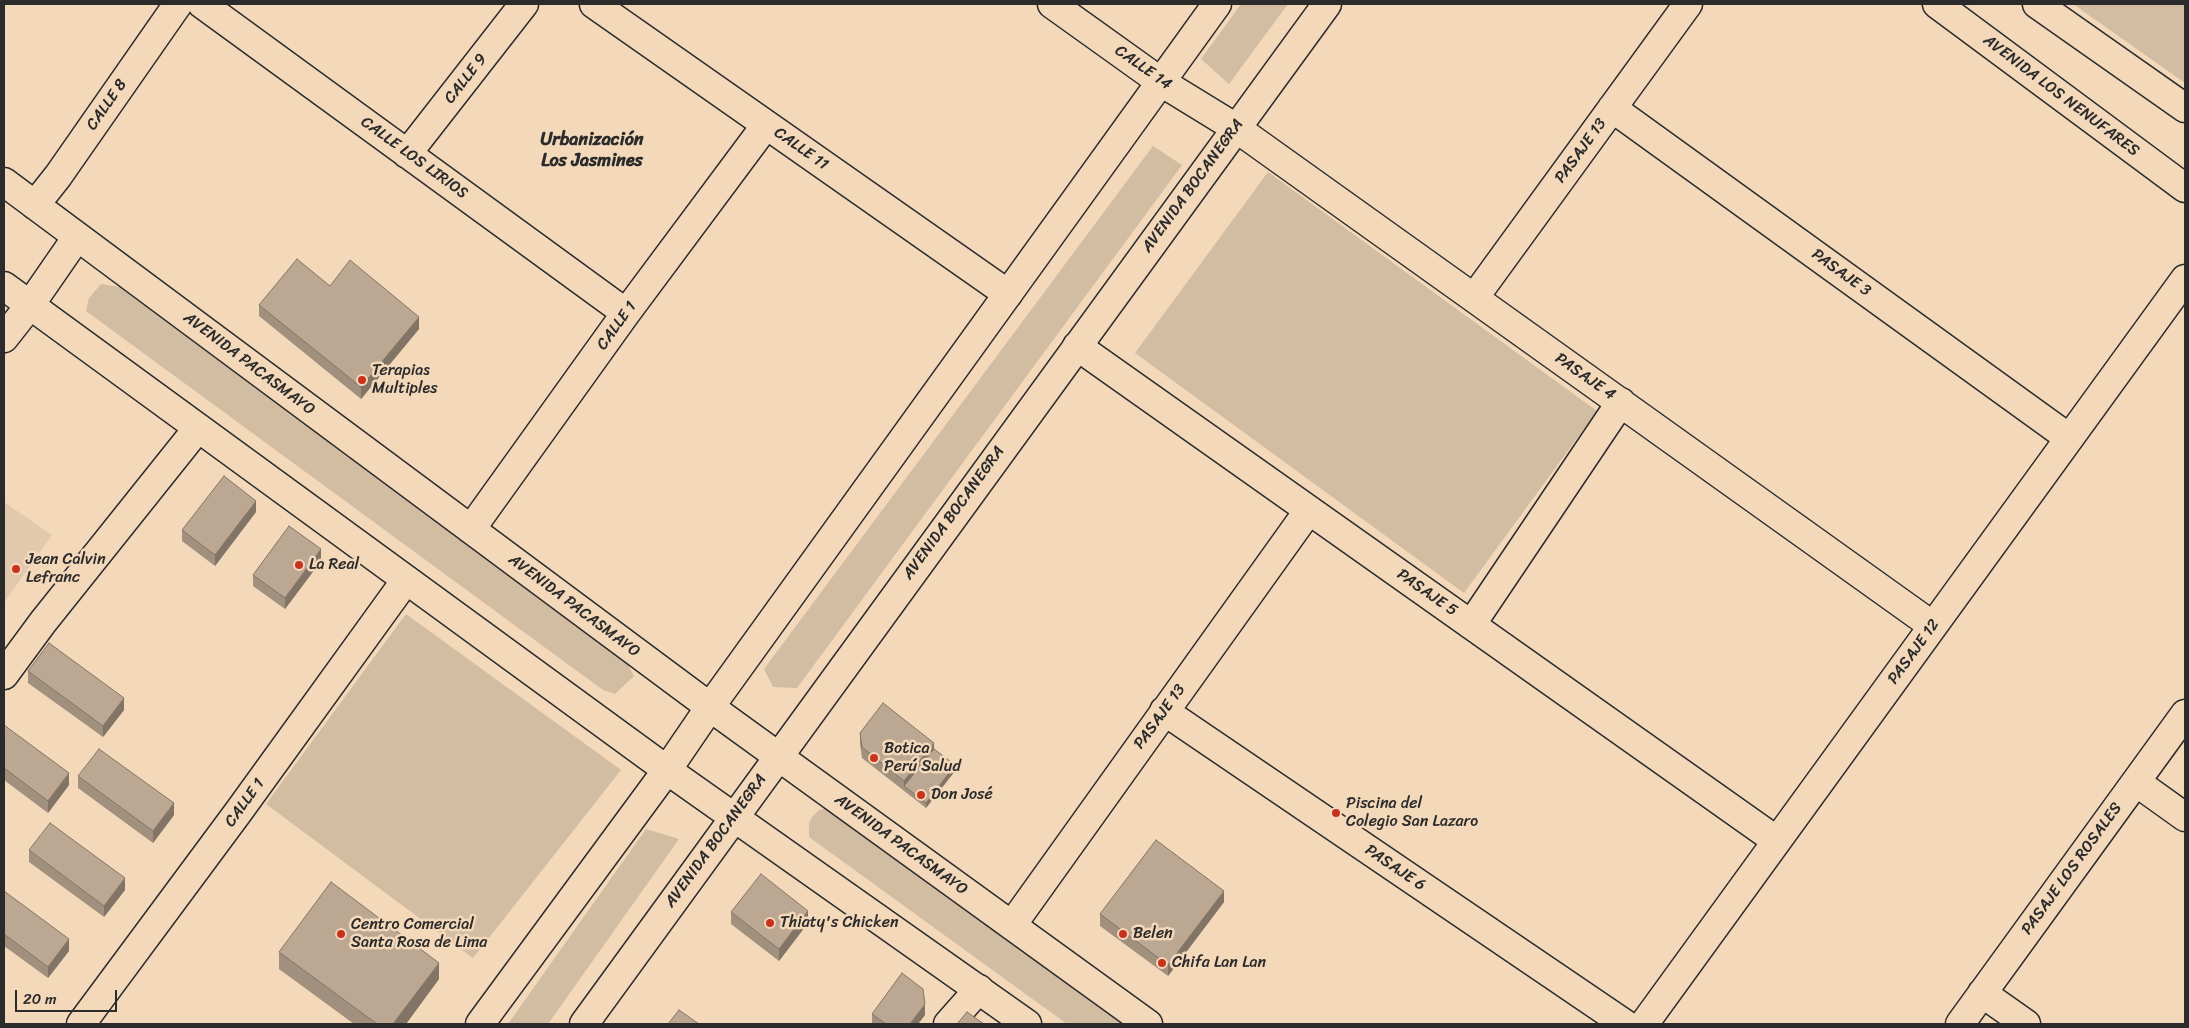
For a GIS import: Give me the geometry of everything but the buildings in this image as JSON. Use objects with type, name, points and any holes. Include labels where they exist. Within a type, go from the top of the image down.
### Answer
[{"type":"street","name":"CALLE 8","points":[[34,205],[58,176],[178,4]]},
{"type":"street","name":"CALLE LOS LIRIOS","points":[[202,4],[626,313]]},
{"type":"street","name":"CALLE 9","points":[[407,154],[524,4]]},
{"type":"street","name":"CALLE 11","points":[[594,4],[1008,294]]},
{"type":"street","name":"CALLE 14","points":[[1052,4],[1161,82],[1236,128]]},
{"type":"street","points":[[480,1024],[667,770],[710,706],[1217,4]]},
{"type":"street","name":"AVENIDA BOCANEGRA","points":[[584,1024],[1327,4]]},
{"type":"street","name":"PASAJE 13","points":[[1474,298],[1688,4]]},
{"type":"street","name":"AVENIDA LOS NENUFARES","points":[[1937,4],[2185,188]]},
{"type":"street","points":[[2037,4],[2185,108]]},
{"type":"street","name":"PASAJE 3","points":[[1612,108],[2069,438]]},
{"type":"street","name":"CALLE 1","points":[[471,530],[626,313],[766,125]]},
{"type":"street","name":"PASAJE 4","points":[[1236,128],[1933,626]]},
{"type":"street","name":"AVENIDA PACASMAYO","points":[[6,187],[34,205],[778,756],[1148,1024]]},
{"type":"street","points":[[4,338],[30,305],[77,237]]},
{"type":"street","name":"PASAJE 12","points":[[1644,1024],[2185,279]]},
{"type":"street","points":[[4,286],[667,770],[1027,1024]]},
{"type":"street","name":"PASAJE 5","points":[[1077,346],[1777,841]]},
{"type":"street","points":[[1471,624],[1621,402]]},
{"type":"street","points":[[4,675],[43,622],[198,428]]},
{"type":"street","name":"PASAJE 13","points":[[1012,925],[1309,510]]},
{"type":"street","name":"CALLE 1","points":[[81,1024],[239,811],[406,580]]},
{"type":"street","name":"PASAJE 6","points":[[1164,711],[1625,1024]]},
{"type":"street","name":"PASAJE LOS ROSALES","points":[[1960,1024],[2185,714]]},
{"type":"street","points":[[2136,782],[2185,817]]},
{"type":"street","points":[[948,1024],[957,1011],[979,989]]},
{"type":"street","points":[[1982,993],[2026,1024]]},
{"type":"shaded area","points":[[1241,4],[1288,4],[1229,84],[1201,59]]},
{"type":"shaded area","points":[[2073,4],[2185,4],[2185,83]]},
{"type":"shaded area","points":[[1153,146],[1182,165],[797,688],[773,687],[764,669]]},
{"type":"shaded area","points":[[1268,172],[1597,411],[1464,593],[1135,353]]},
{"type":"shaded area","points":[[101,284],[120,287],[627,663],[634,676],[615,694],[603,690],[86,311],[89,298]]},
{"type":"shaded area","name":"Jean Calvin Lefranc","points":[[4,502],[52,535],[4,603]]},
{"type":"shaded area","points":[[406,614],[621,770],[473,958],[266,804]]},
{"type":"shaded area","points":[[832,808],[1129,1024],[1067,1024],[809,837],[809,824],[812,817],[819,810]]},
{"type":"shaded area","points":[[646,829],[679,839],[548,1024],[508,1024]]},
{"type":"place","name":"Terapias Multiples","points":[[362,380]]},
{"type":"place","name":"La Real","points":[[299,565]]},
{"type":"place","name":"Jean Calvin Lefranc","points":[[16,569]]},
{"type":"place","name":"Botica Perú Salud","points":[[874,758]]},
{"type":"place","name":"Don José","points":[[921,795]]},
{"type":"place","name":"Piscina del Colegio San Lazaro","points":[[1336,813]]},
{"type":"place","name":"Thiaty's Chicken","points":[[770,923]]},
{"type":"place","name":"Centro Comercial Santa Rosa de Lima","points":[[341,934]]},
{"type":"place","name":"Belen","points":[[1123,934]]},
{"type":"place","name":"Chifa Lan Lan","points":[[1162,963]]},
{"type":"district","name":"Urbanización Los Jasmines","points":[[592,150]]}]
